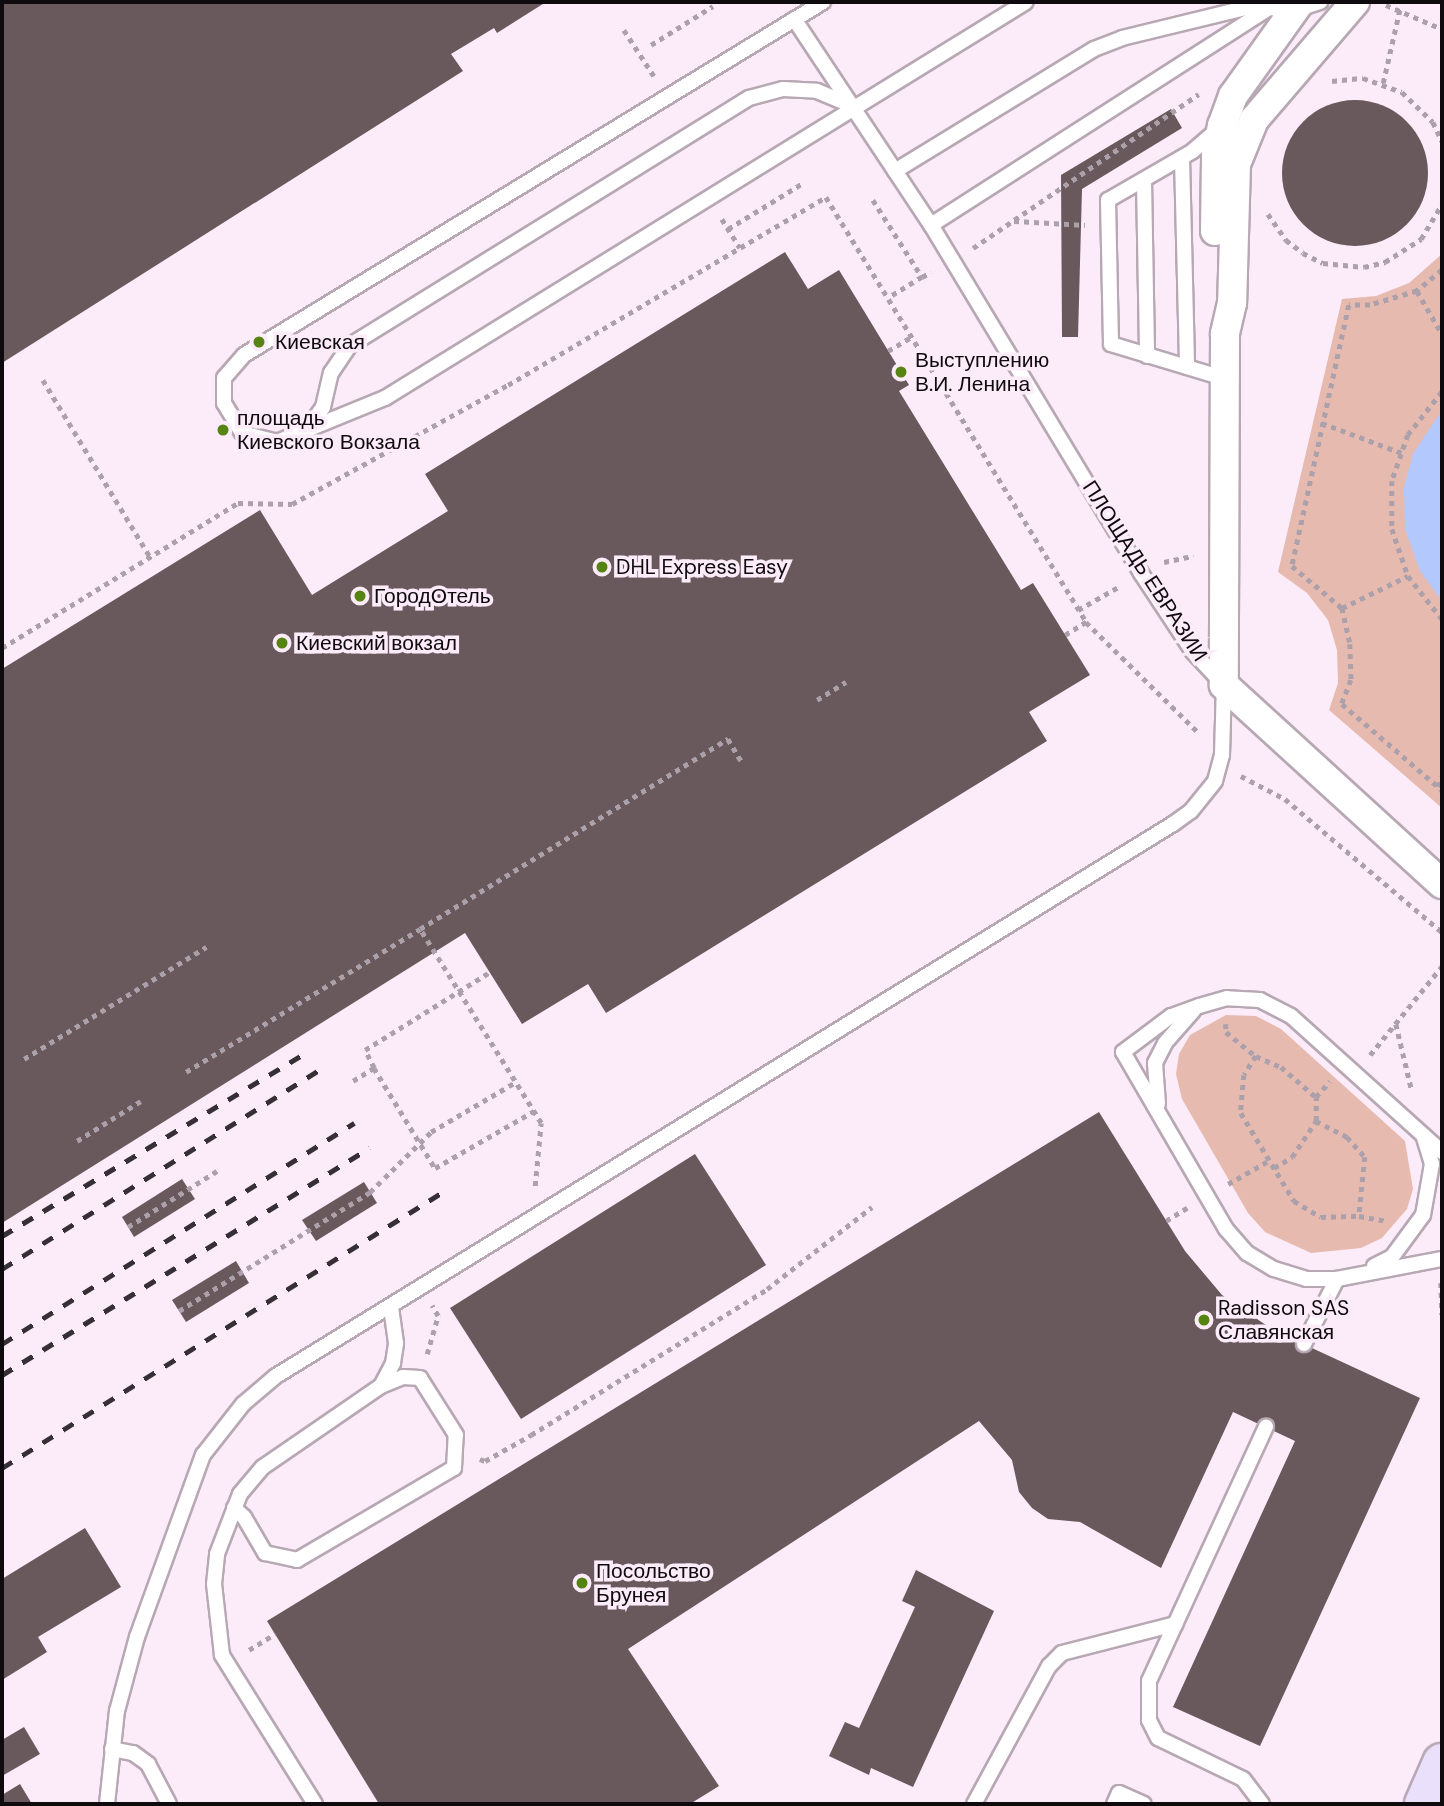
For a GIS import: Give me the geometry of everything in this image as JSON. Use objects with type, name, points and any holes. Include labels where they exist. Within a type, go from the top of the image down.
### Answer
[{"type":"main road","points":[[1424,1804],[1442,1763]]},
{"type":"street","name":"ПЛОЩАДЬ ЕВРАЗИИ","points":[[1224,685],[1225,334],[1232,303],[1236,164],[1242,145],[1274,94],[1355,2]]},
{"type":"street","points":[[1225,334],[1216,305],[1216,156],[1222,126],[1233,96],[1274,6]]},
{"type":"street","points":[[1224,685],[1442,884]]},
{"type":"lane","points":[[822,2],[244,355],[223,377],[223,403],[242,433],[277,442],[385,398],[1026,2]]},
{"type":"lane","points":[[895,171],[1094,50],[1122,38],[1274,6],[1320,2]]},
{"type":"lane","points":[[931,225],[1274,6]]},
{"type":"lane","name":"ПЛОЩАДЬ ЕВРАЗИИ","points":[[794,19],[856,108],[931,225],[1141,573],[1193,652],[1224,685]]},
{"type":"lane","points":[[305,432],[323,407],[331,373],[349,346],[749,98],[783,89],[817,90],[856,108]]},
{"type":"lane","points":[[1222,126],[1182,158],[1108,200],[1111,344],[1226,379]]},
{"type":"lane","points":[[1182,158],[1187,368]]},
{"type":"lane","points":[[1144,180],[1147,356]]},
{"type":"lane","points":[[107,1804],[117,1711],[137,1637],[203,1455],[243,1404],[276,1376],[546,1212],[1191,811],[1215,781],[1222,755],[1224,685]]},
{"type":"lane","points":[[1442,1152],[1291,1016],[1260,1000],[1227,998],[1171,1016],[1124,1052],[1226,1229],[1247,1253],[1296,1276],[1336,1279],[1442,1259]]},
{"type":"lane","points":[[1159,1112],[1156,1063],[1178,1025],[1199,1006]]},
{"type":"lane","points":[[1363,1272],[1392,1256],[1413,1230],[1430,1192],[1432,1164],[1423,1135]]},
{"type":"lane","points":[[1304,1344],[1336,1279]]},
{"type":"lane","points":[[381,1386],[393,1363],[396,1343],[391,1306]]},
{"type":"lane","points":[[234,1508],[244,1517],[265,1552],[297,1560],[454,1468],[459,1450],[456,1435],[420,1378],[402,1377],[381,1386],[263,1467],[234,1508],[217,1554],[214,1584],[222,1655],[315,1804]]},
{"type":"lane","points":[[1262,1804],[1242,1779],[1158,1738],[1149,1720],[1149,1681],[1266,1427]]},
{"type":"lane","points":[[974,1804],[1049,1666],[1062,1653],[1175,1624]]},
{"type":"lane","points":[[112,1749],[134,1753],[148,1765],[169,1804]]},
{"type":"lane","points":[[1114,1804],[1119,1793],[1144,1804]]},
{"type":"path","points":[[652,45],[713,6]]},
{"type":"path","points":[[1383,83],[1400,8]]},
{"type":"path","points":[[624,30],[654,77]]},
{"type":"path","points":[[1321,83],[1363,78],[1383,83],[1419,105],[1442,141]]},
{"type":"path","points":[[981,244],[1209,88]]},
{"type":"path","points":[[728,229],[803,183]]},
{"type":"path","points":[[2,648],[238,503],[292,504],[508,385],[826,197],[1086,622],[1248,783],[1285,799],[1442,932]]},
{"type":"path","points":[[873,200],[922,277],[888,298]]},
{"type":"path","points":[[1264,205],[1286,240],[1303,253],[1343,267],[1385,262],[1404,252],[1421,239],[1442,204]]},
{"type":"path","points":[[719,213],[740,248]]},
{"type":"path","points":[[1014,220],[1090,225]]},
{"type":"path","points":[[1440,788],[1342,704],[1351,680],[1342,608],[1292,566],[1349,305],[1370,305],[1417,291],[1442,270]]},
{"type":"path","points":[[1417,291],[1442,334]]},
{"type":"path","points":[[888,351],[911,337]]},
{"type":"path","points":[[43,380],[150,557]]},
{"type":"path","points":[[1442,392],[1408,435],[1392,481],[1392,529],[1408,576],[1442,619]]},
{"type":"path","points":[[1322,423],[1402,453]]},
{"type":"path","points":[[1342,608],[1408,576]]},
{"type":"path","points":[[1065,635],[1086,622]]},
{"type":"path","points":[[817,699],[846,681]]},
{"type":"path","points":[[186,1072],[728,739],[742,762]]},
{"type":"path","points":[[1440,788],[1442,776]]},
{"type":"path","points":[[420,929],[541,1123],[534,1192],[546,1212]]},
{"type":"path","points":[[24,1059],[206,947]]},
{"type":"path","points":[[490,972],[365,1050],[435,1168],[534,1111]]},
{"type":"path","points":[[1227,998],[1226,1032],[1256,1056],[1281,1067],[1316,1097]]},
{"type":"path","points":[[1396,1024],[1423,1135]]},
{"type":"path","points":[[1256,1056],[1244,1075],[1241,1113],[1294,1201],[1321,1217],[1359,1216],[1413,1230]]},
{"type":"path","points":[[353,1081],[374,1068]]},
{"type":"path","points":[[179,1311],[370,1192],[443,1124],[516,1082]]},
{"type":"path","points":[[77,1141],[141,1101]]},
{"type":"path","points":[[1316,1121],[1347,1137],[1365,1157],[1359,1216]]},
{"type":"path","points":[[128,1227],[220,1169]]},
{"type":"path","points":[[459,1450],[485,1461],[531,1435],[767,1289],[872,1208]]},
{"type":"path","points":[[420,1378],[438,1316],[422,1287]]},
{"type":"shaded area","points":[[1442,254],[1442,808],[1329,710],[1338,683],[1337,650],[1328,620],[1307,593],[1278,572],[1342,299],[1376,296],[1409,283]]},
{"type":"shaded area","points":[[1226,1015],[1256,1016],[1281,1029],[1405,1141],[1413,1189],[1407,1209],[1382,1238],[1361,1248],[1311,1253],[1265,1232],[1248,1213],[1182,1099],[1176,1074],[1179,1054],[1190,1035]]},
{"type":"water","points":[[1442,410],[1442,601],[1420,571],[1405,529],[1404,487],[1413,454]]},
{"type":"building","points":[[2,2],[546,2],[497,33],[494,28],[451,54],[463,71],[2,363]]},
{"type":"building","points":[[1355,100],[1383,105],[1407,121],[1423,145],[1428,173],[1423,201],[1407,225],[1383,241],[1355,246],[1327,241],[1303,225],[1287,201],[1282,173],[1287,145],[1303,121],[1327,105]]},
{"type":"building","points":[[1171,109],[1182,128],[1082,189],[1078,337],[1062,337],[1061,175]]},
{"type":"building","name":"Киевский вокзал","points":[[785,252],[808,289],[839,270],[909,385],[899,391],[1021,590],[1033,583],[1090,675],[1029,712],[1047,741],[606,1013],[588,984],[522,1024],[465,933],[2,1223],[2,669],[260,510],[312,595],[448,511],[425,474]]},
{"type":"building","points":[[1099,1112],[1185,1251],[1222,1295],[1273,1330],[1420,1398],[1260,1746],[1173,1707],[1295,1441],[1233,1412],[1161,1568],[1080,1522],[1048,1519],[1032,1508],[1019,1492],[1012,1460],[979,1421],[628,1649],[719,1786],[690,1804],[379,1804],[267,1621]]},
{"type":"building","points":[[695,1154],[766,1265],[521,1419],[450,1308]]},
{"type":"building","points":[[182,1179],[195,1199],[134,1237],[122,1217]]},
{"type":"building","points":[[364,1182],[377,1203],[316,1241],[302,1220]]},
{"type":"building","points":[[236,1261],[249,1283],[186,1322],[172,1300]]},
{"type":"building","points":[[85,1528],[121,1587],[38,1637],[47,1652],[2,1680],[2,1579]]},
{"type":"building","points":[[916,1570],[994,1611],[913,1787],[871,1768],[869,1775],[829,1756],[845,1722],[859,1728],[915,1607],[902,1601]]},
{"type":"building","points":[[24,1727],[40,1754],[2,1776],[2,1740]]},
{"type":"building","points":[[20,1784],[32,1804],[2,1804],[2,1795]]},
{"type":"railway","points":[[2,1236],[309,1051]]},
{"type":"railway","points":[[2,1269],[321,1069]]},
{"type":"railway","points":[[2,1344],[354,1123]]},
{"type":"railway","points":[[2,1375],[369,1148]]},
{"type":"railway","points":[[2,1468],[449,1188]]},
{"type":"place","name":"Киевская","points":[[259,342]]},
{"type":"place","name":"Выступлению В.И. Ленина","points":[[901,372]]},
{"type":"place","name":"площадь Киевского Вокзала","points":[[223,430]]},
{"type":"place","name":"DHL Express Easy","points":[[602,567]]},
{"type":"place","name":"ГородОтель","points":[[360,596]]},
{"type":"place","name":"Киевский вокзал","points":[[282,643]]},
{"type":"place","name":"Radisson SAS Славянская","points":[[1204,1320]]},
{"type":"place","name":"Посольство Брунея","points":[[582,1583]]}]
